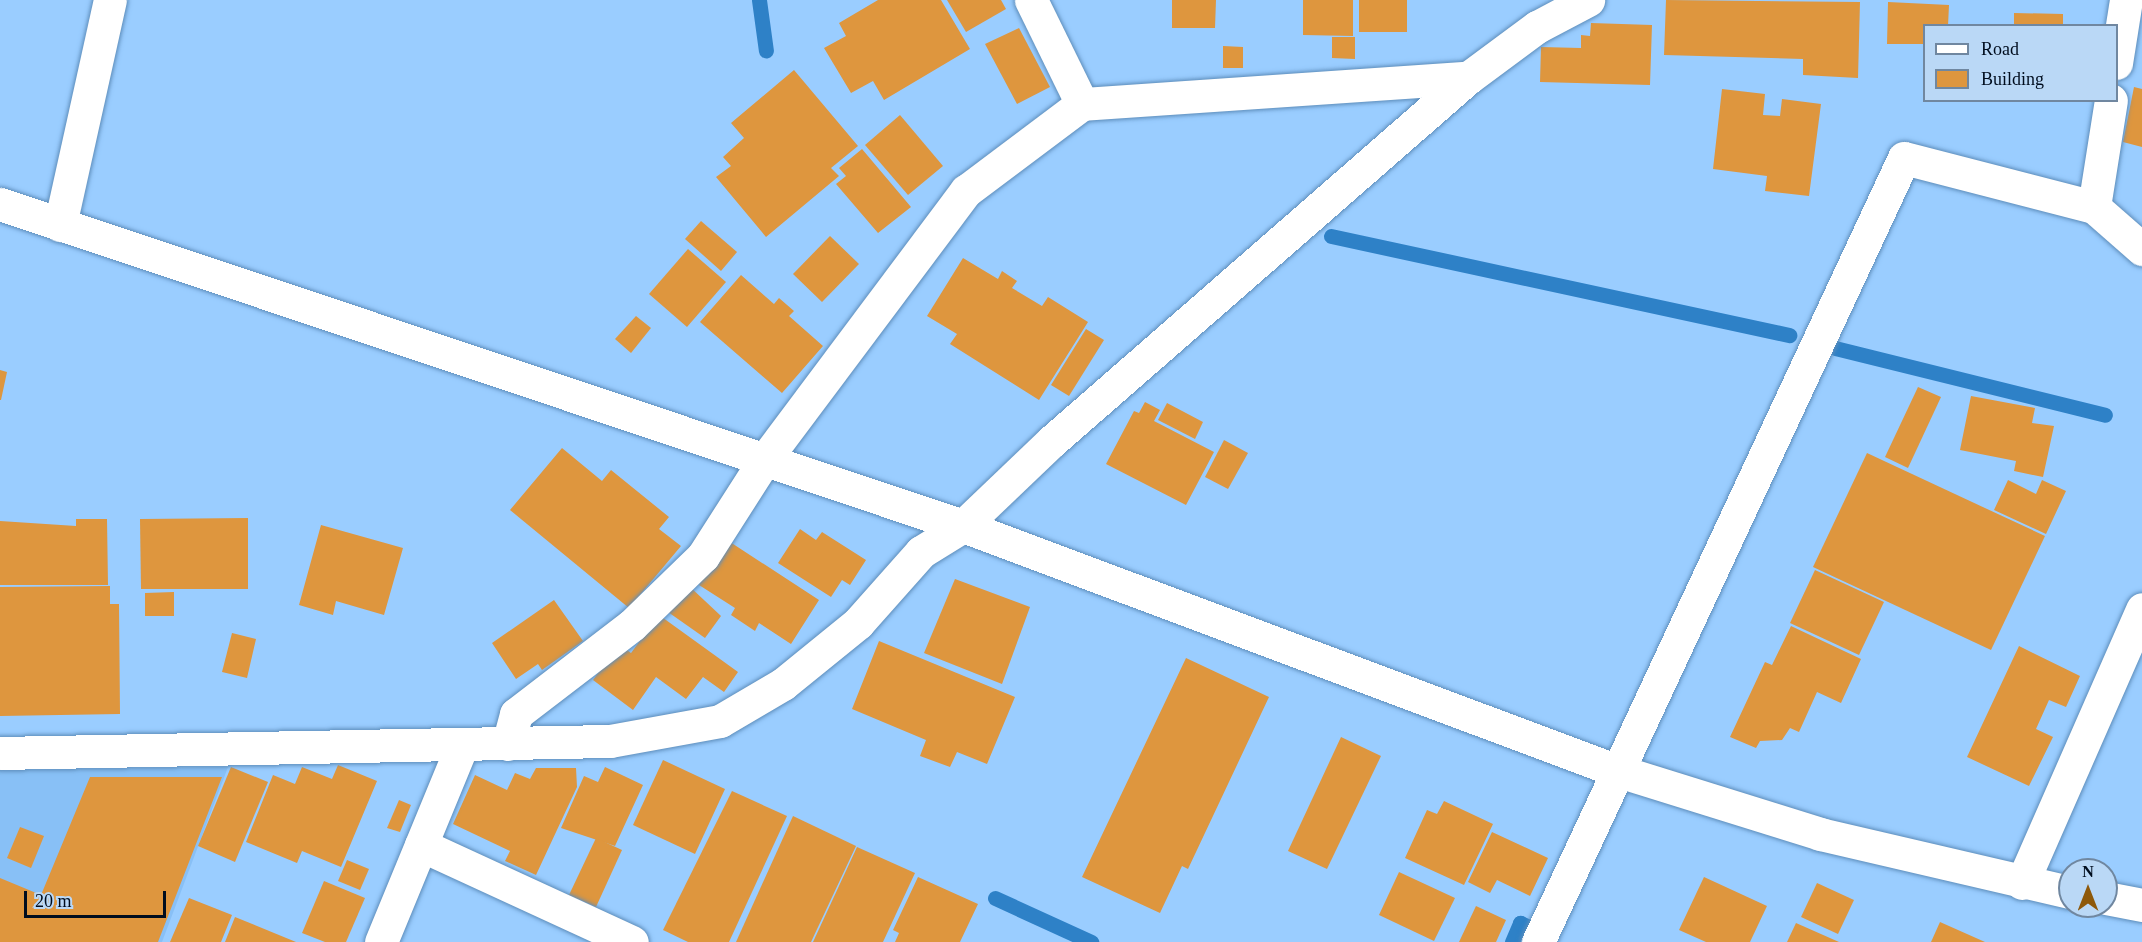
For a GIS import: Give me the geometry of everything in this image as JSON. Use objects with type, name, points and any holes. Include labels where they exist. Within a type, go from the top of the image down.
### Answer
[{"type":"street","points":[[60,225],[110,0]]},
{"type":"street","points":[[1031,0],[1082,104]]},
{"type":"street","points":[[0,753],[610,741],[720,721],[783,684],[858,623],[921,552],[963,526],[1052,441],[1468,78],[1537,27],[1588,0]]},
{"type":"street","points":[[2118,50],[2126,0]]},
{"type":"street","points":[[508,744],[516,714],[632,625],[703,556],[762,462],[966,192],[1082,104],[1468,78]]},
{"type":"street","points":[[2094,207],[2111,102]]},
{"type":"street","points":[[1538,942],[1615,770],[1904,158],[2094,207],[2142,249]]},
{"type":"street","points":[[0,204],[762,462],[963,526],[1615,770],[1820,834],[2058,890]]},
{"type":"street","points":[[2022,883],[2142,609]]},
{"type":"street","points":[[381,942],[462,744]]},
{"type":"street","points":[[421,845],[611,938]]},
{"type":"street","points":[[2118,900],[2142,905]]},
{"type":"shaded area","points":[[228,767],[162,942],[0,942],[0,770]]},
{"type":"building","points":[[878,0],[941,0],[970,49],[884,100],[873,81],[851,93],[824,48],[846,36],[839,23]]},
{"type":"building","points":[[947,0],[1001,0],[1006,9],[966,32]]},
{"type":"building","points":[[1172,0],[1216,0],[1215,28],[1172,28]]},
{"type":"building","points":[[1303,0],[1353,0],[1353,36],[1303,35]]},
{"type":"building","points":[[1359,0],[1407,0],[1407,32],[1359,32]]},
{"type":"building","points":[[1666,0],[1860,2],[1858,78],[1803,75],[1803,59],[1664,55]]},
{"type":"building","points":[[1888,2],[1949,5],[1948,24],[1923,24],[1923,44],[1887,44]]},
{"type":"building","points":[[2014,13],[2063,14],[2063,24],[2014,24]]},
{"type":"building","points":[[1591,23],[1652,25],[1650,85],[1540,82],[1541,47],[1581,48],[1581,35],[1590,36]]},
{"type":"building","points":[[1019,28],[1050,87],[1017,104],[985,44]]},
{"type":"building","points":[[1332,37],[1355,37],[1355,59],[1332,58]]},
{"type":"building","points":[[1223,46],[1243,47],[1243,68],[1223,68]]},
{"type":"building","points":[[794,70],[858,146],[831,168],[839,176],[766,237],[716,177],[731,166],[723,157],[744,138],[731,123]]},
{"type":"building","points":[[2134,87],[2142,89],[2142,147],[2123,142]]},
{"type":"building","points":[[1722,89],[1765,94],[1763,115],[1780,116],[1782,99],[1821,104],[1809,196],[1765,191],[1767,176],[1713,169]]},
{"type":"building","points":[[900,115],[943,166],[908,195],[865,145]]},
{"type":"building","points":[[862,149],[911,207],[878,233],[836,184],[846,176],[839,168]]},
{"type":"building","points":[[701,221],[737,252],[721,271],[685,239]]},
{"type":"building","points":[[830,236],[859,264],[822,302],[793,274]]},
{"type":"building","points":[[688,249],[726,282],[687,327],[649,294]]},
{"type":"building","points":[[963,258],[998,279],[1002,271],[1017,281],[1012,288],[1042,306],[1048,297],[1088,322],[1039,400],[950,344],[957,334],[927,316]]},
{"type":"building","points":[[741,275],[774,304],[779,298],[794,311],[789,316],[823,346],[782,393],[700,322]]},
{"type":"building","points":[[636,316],[651,328],[631,353],[615,339]]},
{"type":"building","points":[[1086,329],[1104,340],[1069,396],[1051,385]]},
{"type":"building","points":[[0,370],[7,372],[1,400],[0,400]]},
{"type":"building","points":[[1918,387],[1941,397],[1908,468],[1885,457]]},
{"type":"building","points":[[1971,396],[2035,408],[2032,423],[2054,426],[2043,477],[2014,471],[2016,461],[1960,450]]},
{"type":"building","points":[[1145,402],[1160,410],[1154,421],[1214,452],[1186,505],[1106,464],[1134,411],[1139,413]]},
{"type":"building","points":[[1167,403],[1203,422],[1195,439],[1158,420]]},
{"type":"building","points":[[1224,440],[1248,453],[1228,489],[1205,477]]},
{"type":"building","points":[[562,448],[602,481],[611,470],[669,517],[659,529],[681,546],[629,608],[510,510]]},
{"type":"building","points":[[1867,453],[2045,536],[1991,650],[1813,567]]},
{"type":"building","points":[[2008,480],[2036,494],[2042,480],[2066,491],[2046,534],[1994,510]]},
{"type":"building","points":[[248,518],[248,589],[141,589],[140,519]]},
{"type":"building","points":[[76,519],[107,519],[108,585],[0,585],[0,521],[76,526]]},
{"type":"building","points":[[321,525],[403,548],[384,615],[336,601],[333,615],[299,605]]},
{"type":"building","points":[[800,529],[816,540],[822,532],[866,560],[850,585],[842,580],[831,597],[778,563]]},
{"type":"building","points":[[727,540],[819,600],[791,644],[759,623],[755,631],[731,615],[735,608],[699,585]]},
{"type":"building","points":[[1815,570],[1884,602],[1859,655],[1790,623]]},
{"type":"building","points":[[955,579],[1030,607],[1002,684],[924,653]]},
{"type":"building","points":[[688,585],[721,616],[705,638],[668,612]]},
{"type":"building","points":[[110,586],[110,604],[119,604],[120,714],[0,716],[0,587]]},
{"type":"building","points":[[174,592],[174,616],[145,616],[145,593]]},
{"type":"building","points":[[554,600],[583,641],[542,670],[538,664],[516,679],[492,643]]},
{"type":"building","points":[[659,615],[738,672],[724,692],[703,677],[686,699],[656,677],[633,710],[593,680],[619,644],[631,653]]},
{"type":"building","points":[[1791,626],[1861,659],[1841,703],[1817,692],[1799,732],[1790,728],[1782,740],[1760,741],[1756,748],[1730,737],[1765,662],[1772,665]]},
{"type":"building","points":[[232,633],[256,639],[247,678],[222,672]]},
{"type":"building","points":[[879,641],[1015,697],[987,764],[957,752],[950,767],[920,756],[926,740],[852,709]]},
{"type":"building","points":[[2019,646],[2080,676],[2066,707],[2049,700],[2036,729],[2053,737],[2029,786],[1967,757]]},
{"type":"building","points":[[1186,658],[1269,697],[1188,869],[1182,866],[1160,913],[1082,877]]},
{"type":"building","points":[[1341,737],[1381,756],[1327,869],[1288,851]]},
{"type":"building","points":[[663,760],[725,789],[695,854],[633,825]]},
{"type":"building","points":[[338,765],[377,781],[341,867],[302,851],[297,863],[246,842],[273,775],[295,784],[302,767],[332,779]]},
{"type":"building","points":[[231,767],[268,782],[235,862],[198,846]]},
{"type":"building","points":[[605,767],[643,785],[615,846],[561,828],[584,776],[598,782]]},
{"type":"building","points":[[536,768],[576,768],[577,787],[536,875],[505,861],[510,851],[453,824],[475,775],[507,790],[515,773],[530,779]]},
{"type":"building","points":[[90,777],[222,777],[158,942],[0,942],[0,878],[41,895]]},
{"type":"building","points":[[732,791],[787,816],[729,942],[688,942],[663,930]]},
{"type":"building","points":[[399,800],[411,805],[400,832],[387,828]]},
{"type":"building","points":[[1444,801],[1493,824],[1464,885],[1405,858],[1427,810],[1437,814]]},
{"type":"building","points":[[793,816],[856,846],[811,942],[736,942]]},
{"type":"building","points":[[20,827],[44,836],[31,868],[7,858]]},
{"type":"building","points":[[1492,832],[1548,858],[1530,896],[1497,880],[1490,893],[1468,882]]},
{"type":"building","points":[[596,838],[622,850],[596,907],[569,895]]},
{"type":"building","points":[[857,847],[915,873],[883,942],[813,942]]},
{"type":"building","points":[[347,860],[369,869],[360,890],[338,881]]},
{"type":"building","points":[[1399,872],[1455,898],[1434,941],[1379,915]]},
{"type":"building","points":[[918,877],[978,904],[960,942],[895,942],[899,933],[893,930]]},
{"type":"building","points":[[1704,877],[1767,906],[1750,942],[1706,942],[1679,930]]},
{"type":"building","points":[[324,881],[365,898],[346,942],[325,942],[302,933]]},
{"type":"building","points":[[1817,883],[1854,900],[1838,934],[1801,917]]},
{"type":"building","points":[[189,898],[232,915],[221,942],[170,942]]},
{"type":"building","points":[[1476,906],[1506,920],[1496,942],[1459,942]]},
{"type":"building","points":[[235,917],[296,942],[225,942]]},
{"type":"building","points":[[1940,922],[1985,942],[1931,942]]},
{"type":"building","points":[[1796,923],[1839,942],[1787,942]]},
{"type":"waterway","points":[[759,0],[766,51]]},
{"type":"waterway","points":[[1331,236],[1789,335]]},
{"type":"waterway","points":[[1835,348],[2105,415]]},
{"type":"waterway","points":[[995,898],[1091,942]]},
{"type":"waterway","points":[[1512,942],[1520,923],[1527,926]]}]
